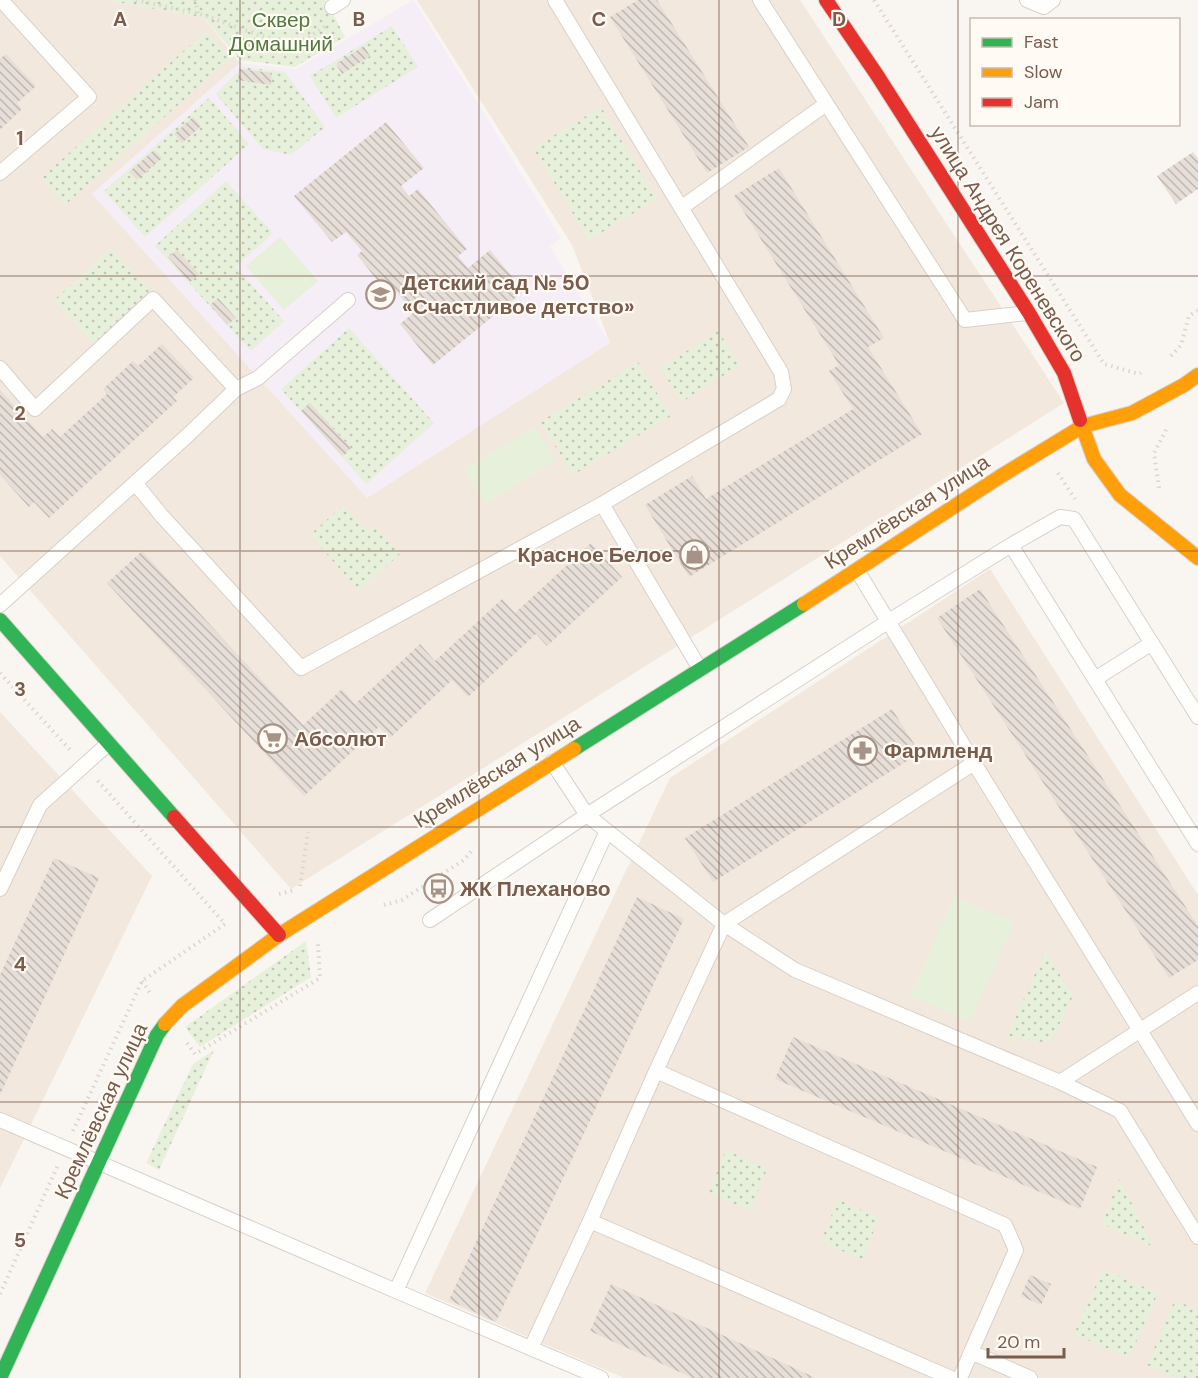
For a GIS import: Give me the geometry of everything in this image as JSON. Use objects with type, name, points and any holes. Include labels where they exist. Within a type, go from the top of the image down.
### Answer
[{"type":"street","name":"улица Андрея Кореневского","points":[[826,0],[877,75],[1029,313],[1064,373],[1094,459],[1120,495],[1198,558]]},
{"type":"street","name":"Кремлёвская улица","points":[[0,1378],[157,1035],[182,1006],[279,935],[857,570],[1001,476],[1083,426],[1132,412],[1184,385],[1198,375]]},
{"type":"street","points":[[0,620],[279,935]]},
{"type":"lane","points":[[0,174],[89,97],[1,0]]},
{"type":"lane","points":[[135,483],[162,516],[301,668],[602,504],[779,399],[784,389],[781,372],[555,0]]},
{"type":"lane","points":[[760,0],[965,320],[1029,313]]},
{"type":"lane","points":[[1028,0],[1044,7],[1053,0]]},
{"type":"lane","points":[[681,208],[826,105]]},
{"type":"lane","points":[[0,368],[35,409],[153,299],[236,388]]},
{"type":"lane","points":[[0,605],[188,435],[236,388],[258,378],[348,300]]},
{"type":"lane","points":[[602,504],[700,669]]},
{"type":"lane","points":[[430,920],[587,815],[889,621],[1060,517],[1074,519],[1198,717]]},
{"type":"lane","points":[[1011,545],[1198,844]]},
{"type":"lane","points":[[857,570],[1198,1124]]},
{"type":"lane","points":[[1095,679],[1152,643]]},
{"type":"lane","points":[[0,889],[40,806],[109,743]]},
{"type":"lane","points":[[552,762],[587,815],[724,924],[795,970],[1060,1082],[1120,1111],[1198,1237]]},
{"type":"lane","points":[[531,1348],[724,924],[974,763]]},
{"type":"lane","points":[[396,1291],[607,831]]},
{"type":"lane","points":[[1060,1082],[1198,993]]},
{"type":"lane","points":[[656,1071],[1005,1225],[1016,1250],[960,1378]]},
{"type":"lane","points":[[0,1120],[601,1378]]},
{"type":"lane","points":[[590,1221],[951,1378]]},
{"type":"lane","points":[[971,1352],[1030,1378]]},
{"type":"path","points":[[136,0],[198,13],[258,35],[292,43],[313,36],[338,17],[338,3]]},
{"type":"path","points":[[195,0],[198,13]]},
{"type":"path","points":[[874,0],[1104,364],[1138,374],[1149,369]]},
{"type":"path","points":[[1169,358],[1181,345],[1189,316],[1198,310]]},
{"type":"path","points":[[1164,497],[1158,488],[1154,453],[1166,428],[1174,422]]},
{"type":"path","points":[[0,673],[225,924]]},
{"type":"path","points":[[0,1294],[142,981],[225,924],[249,901],[300,888],[308,832]]},
{"type":"shaded area","points":[[0,0],[106,0],[204,18],[240,63],[92,194],[610,343],[572,245],[417,0],[800,0],[1064,403],[291,889],[0,556]]},
{"type":"shaded area","name":"Детский сад № 50 «Счастливое детство»","points":[[413,0],[561,238],[550,247],[610,343],[367,498],[92,194],[240,63],[296,69]]},
{"type":"shaded area","points":[[990,569],[1198,895],[1198,1378],[624,1378],[425,1293],[670,778]]},
{"type":"shaded area","points":[[0,712],[152,876],[0,1188]]},
{"type":"green space","name":"Сквер Домашний","points":[[106,0],[326,0],[345,37],[295,67],[240,60],[204,18]]},
{"type":"green space","points":[[392,26],[418,67],[336,118],[310,76]]},
{"type":"green space","points":[[206,31],[231,58],[65,205],[41,178]]},
{"type":"green space","points":[[242,67],[285,72],[325,127],[291,155],[263,149],[216,94]]},
{"type":"green space","points":[[209,98],[249,144],[145,237],[104,191]]},
{"type":"green space","points":[[601,107],[657,199],[589,240],[533,148]]},
{"type":"green space","points":[[226,181],[273,233],[236,267],[284,321],[251,351],[155,246]]},
{"type":"green space","points":[[280,237],[318,281],[284,310],[246,266]]},
{"type":"green space","points":[[111,248],[152,292],[94,344],[54,300]]},
{"type":"green space","points":[[349,328],[434,423],[366,484],[281,389]]},
{"type":"green space","points":[[718,331],[740,365],[682,402],[660,368]]},
{"type":"green space","points":[[638,362],[671,416],[573,475],[540,422]]},
{"type":"green space","points":[[535,426],[556,460],[486,504],[464,469]]},
{"type":"green space","points":[[343,505],[367,531],[374,526],[400,554],[359,591],[310,535]]},
{"type":"green space","points":[[954,896],[1014,922],[970,1022],[910,996]]},
{"type":"green space","points":[[306,941],[311,977],[200,1047],[185,1027]]},
{"type":"green space","points":[[1045,951],[1073,996],[1050,1043],[1007,1037]]},
{"type":"green space","points":[[214,1050],[159,1170],[146,1163],[193,1064]]},
{"type":"green space","points":[[726,1150],[767,1169],[750,1211],[709,1192]]},
{"type":"green space","points":[[1119,1179],[1154,1247],[1102,1224]]},
{"type":"green space","points":[[838,1199],[879,1218],[862,1260],[821,1241]]},
{"type":"green space","points":[[1103,1269],[1158,1293],[1129,1358],[1074,1334]]},
{"type":"green space","points":[[1175,1300],[1193,1308],[1198,1315],[1198,1378],[1178,1378],[1147,1365]]},
{"type":"building","points":[[638,0],[657,0],[749,147],[707,173],[610,17]]},
{"type":"building","points":[[364,46],[370,56],[342,74],[336,64]]},
{"type":"building","points":[[6,54],[36,86],[17,103],[22,109],[0,130],[0,59]]},
{"type":"building","points":[[239,69],[272,73],[271,85],[238,80]]},
{"type":"building","points":[[193,117],[201,126],[182,143],[174,134]]},
{"type":"building","points":[[386,122],[424,168],[401,186],[409,196],[418,189],[467,249],[458,256],[468,268],[490,250],[524,291],[433,365],[400,324],[413,313],[396,291],[390,296],[357,255],[362,251],[346,232],[332,242],[294,196]]},
{"type":"building","points":[[154,150],[162,158],[137,180],[129,172]]},
{"type":"building","points":[[1193,152],[1198,159],[1198,189],[1176,204],[1157,176]]},
{"type":"building","points":[[779,168],[884,338],[868,347],[922,434],[689,577],[645,505],[692,476],[706,499],[853,409],[829,371],[839,365],[734,196]]},
{"type":"building","points":[[177,250],[199,274],[190,282],[168,257]]},
{"type":"building","points":[[218,298],[236,318],[227,325],[210,305]]},
{"type":"building","points":[[162,344],[194,378],[173,397],[177,401],[49,518],[34,502],[29,507],[0,475],[0,390],[43,437],[52,429],[60,437],[107,394],[103,389],[133,361],[138,366]]},
{"type":"building","points":[[310,403],[351,448],[342,456],[301,411]]},
{"type":"building","points":[[591,543],[622,577],[547,646],[536,634],[468,697],[452,680],[390,738],[379,727],[304,796],[107,583],[142,551],[303,725],[342,689],[355,704],[420,644],[435,661],[502,599],[515,613]]},
{"type":"building","points":[[980,589],[1198,926],[1198,960],[1169,978],[937,618]]},
{"type":"building","points":[[892,709],[920,753],[713,882],[685,838]]},
{"type":"building","points":[[54,858],[99,878],[0,1095],[0,975]]},
{"type":"building","points":[[637,897],[684,919],[496,1322],[449,1300]]},
{"type":"building","points":[[793,1037],[1097,1167],[1080,1209],[775,1079]]},
{"type":"building","points":[[1030,1275],[1051,1284],[1041,1305],[1021,1296]]},
{"type":"building","points":[[611,1284],[816,1378],[693,1378],[590,1331]]},
{"type":"traffic: fast","points":[[574,749],[804,604]]},
{"type":"traffic: fast","points":[[0,620],[174,817]]},
{"type":"traffic: fast","points":[[0,1378],[157,1035],[165,1024]]},
{"type":"traffic: slow","points":[[804,604],[1001,476],[1083,426],[1132,413],[1198,375]]},
{"type":"traffic: slow","points":[[1080,420],[1094,459],[1120,495],[1198,558]]},
{"type":"traffic: slow","points":[[165,1024],[182,1006],[279,935],[574,749]]},
{"type":"traffic: jam","points":[[826,0],[877,75],[1029,313],[1064,373],[1080,420]]},
{"type":"traffic: jam","points":[[174,817],[279,935]]},
{"type":"place","name":"Детский сад № 50 «Счастливое детство»","points":[[381,295]]},
{"type":"place","name":"Красное Белое","points":[[694,555]]},
{"type":"place","name":"Абсолют","points":[[273,739]]},
{"type":"place","name":"Фармленд","points":[[863,751]]},
{"type":"place","name":"ЖК Плеханово","points":[[439,889]]}]
